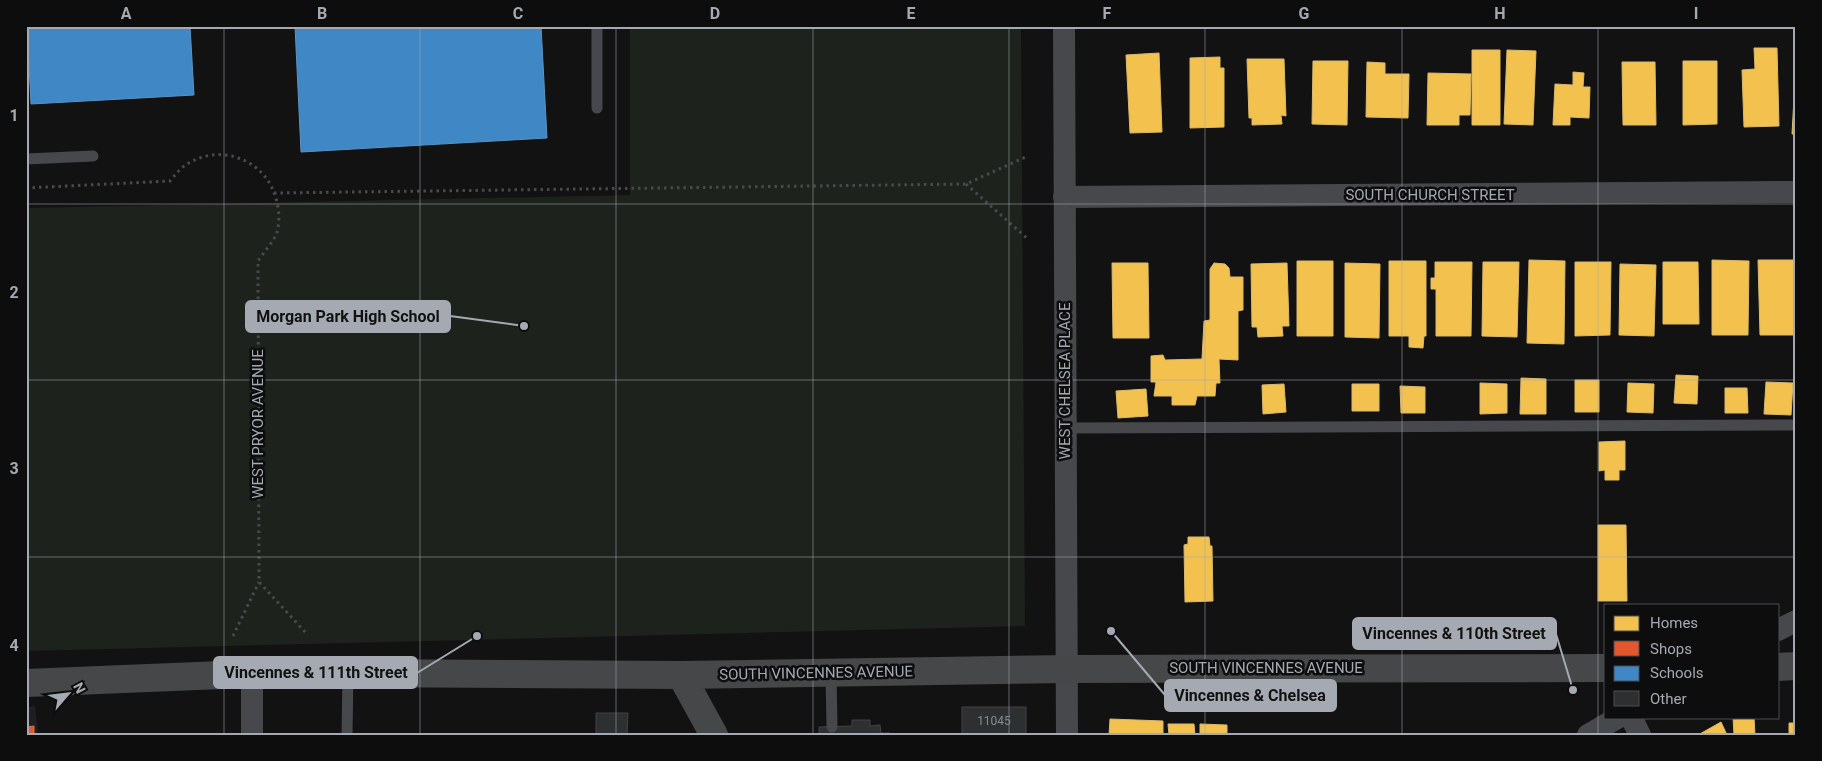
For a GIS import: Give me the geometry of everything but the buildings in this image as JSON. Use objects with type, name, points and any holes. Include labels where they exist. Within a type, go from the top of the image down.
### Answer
[{"type":"main road","points":[[1780,667],[1796,666]]},
{"type":"main road","name":"SOUTH VINCENNES AVENUE","points":[[26,684],[348,673],[680,675],[1067,669],[1604,668]]},
{"type":"main road","points":[[680,675],[714,735]]},
{"type":"street","name":"WEST CHELSEA PLACE","points":[[1064,26],[1067,735]]},
{"type":"street","name":"SOUTH CHURCH STREET","points":[[1064,197],[1796,192]]},
{"type":"street","points":[[1780,629],[1796,620]]},
{"type":"street","points":[[252,675],[252,735]]},
{"type":"street","points":[[1588,735],[1617,718]]},
{"type":"street","points":[[1632,718],[1640,735]]},
{"type":"lane","points":[[596,108],[597,26]]},
{"type":"lane","points":[[26,159],[93,156]]},
{"type":"lane","points":[[1065,428],[1796,425]]},
{"type":"lane","points":[[831,672],[832,727]]},
{"type":"lane","points":[[347,735],[348,673]]},
{"type":"path","name":"WEST PRYOR AVENUE","points":[[26,188],[170,181],[181,168],[191,161],[211,155],[227,154],[250,162],[268,178],[279,204],[277,232],[258,260],[259,582],[233,636]]},
{"type":"path","points":[[274,193],[966,184],[1028,156]]},
{"type":"path","points":[[966,184],[1029,240]]},
{"type":"path","points":[[259,582],[306,634]]},
{"type":"shaded area","points":[[630,26],[1021,26],[1025,626],[26,651],[26,208],[630,195]]},
{"type":"shaded area","points":[[35,706],[38,735],[26,735],[26,707]]},
{"type":"place","name":"Morgan Park High School","points":[[524,326]]},
{"type":"place","name":"Vincennes & Chelsea","points":[[1111,631]]},
{"type":"place","name":"Vincennes & 111th Street","points":[[477,636]]},
{"type":"place","name":"Vincennes & 110th Street","points":[[1573,690]]}]
